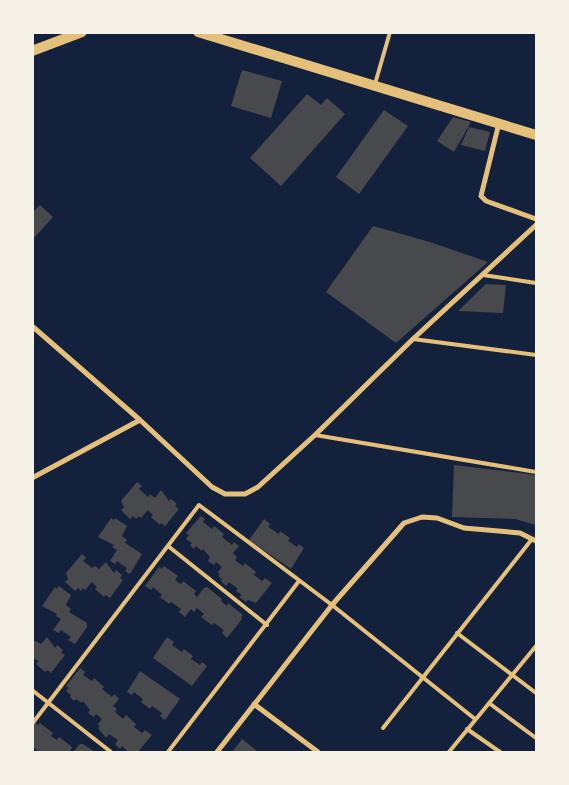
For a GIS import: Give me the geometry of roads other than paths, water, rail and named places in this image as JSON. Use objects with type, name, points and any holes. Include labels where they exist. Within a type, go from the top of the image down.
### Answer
[{"type":"main road","points":[[32,51],[82,32]]},
{"type":"main road","points":[[198,32],[374,84],[536,135]]},
{"type":"street","points":[[499,123],[481,196],[486,201],[536,219]]},
{"type":"street","points":[[32,326],[140,420],[212,487],[225,494],[246,494],[258,487],[315,435],[412,338],[536,225]]},
{"type":"street","points":[[32,478],[140,420]]},
{"type":"street","points":[[217,752],[332,605],[404,523],[422,517],[437,518],[464,528],[507,530],[535,539]]},
{"type":"street","points":[[254,704],[318,752]]},
{"type":"lane","points":[[374,84],[390,32]]},
{"type":"lane","points":[[483,275],[536,283]]},
{"type":"lane","points":[[412,338],[536,355]]},
{"type":"lane","points":[[315,435],[536,472]]},
{"type":"lane","points":[[32,724],[199,505],[332,605],[475,719]]},
{"type":"lane","points":[[384,728],[535,539]]},
{"type":"lane","points":[[168,546],[267,625]]},
{"type":"lane","points":[[168,752],[299,581]]},
{"type":"lane","points":[[458,634],[536,693]]},
{"type":"lane","points":[[449,752],[536,646]]},
{"type":"lane","points":[[32,690],[111,752]]},
{"type":"lane","points":[[489,702],[536,738]]},
{"type":"lane","points":[[467,729],[500,752]]}]
